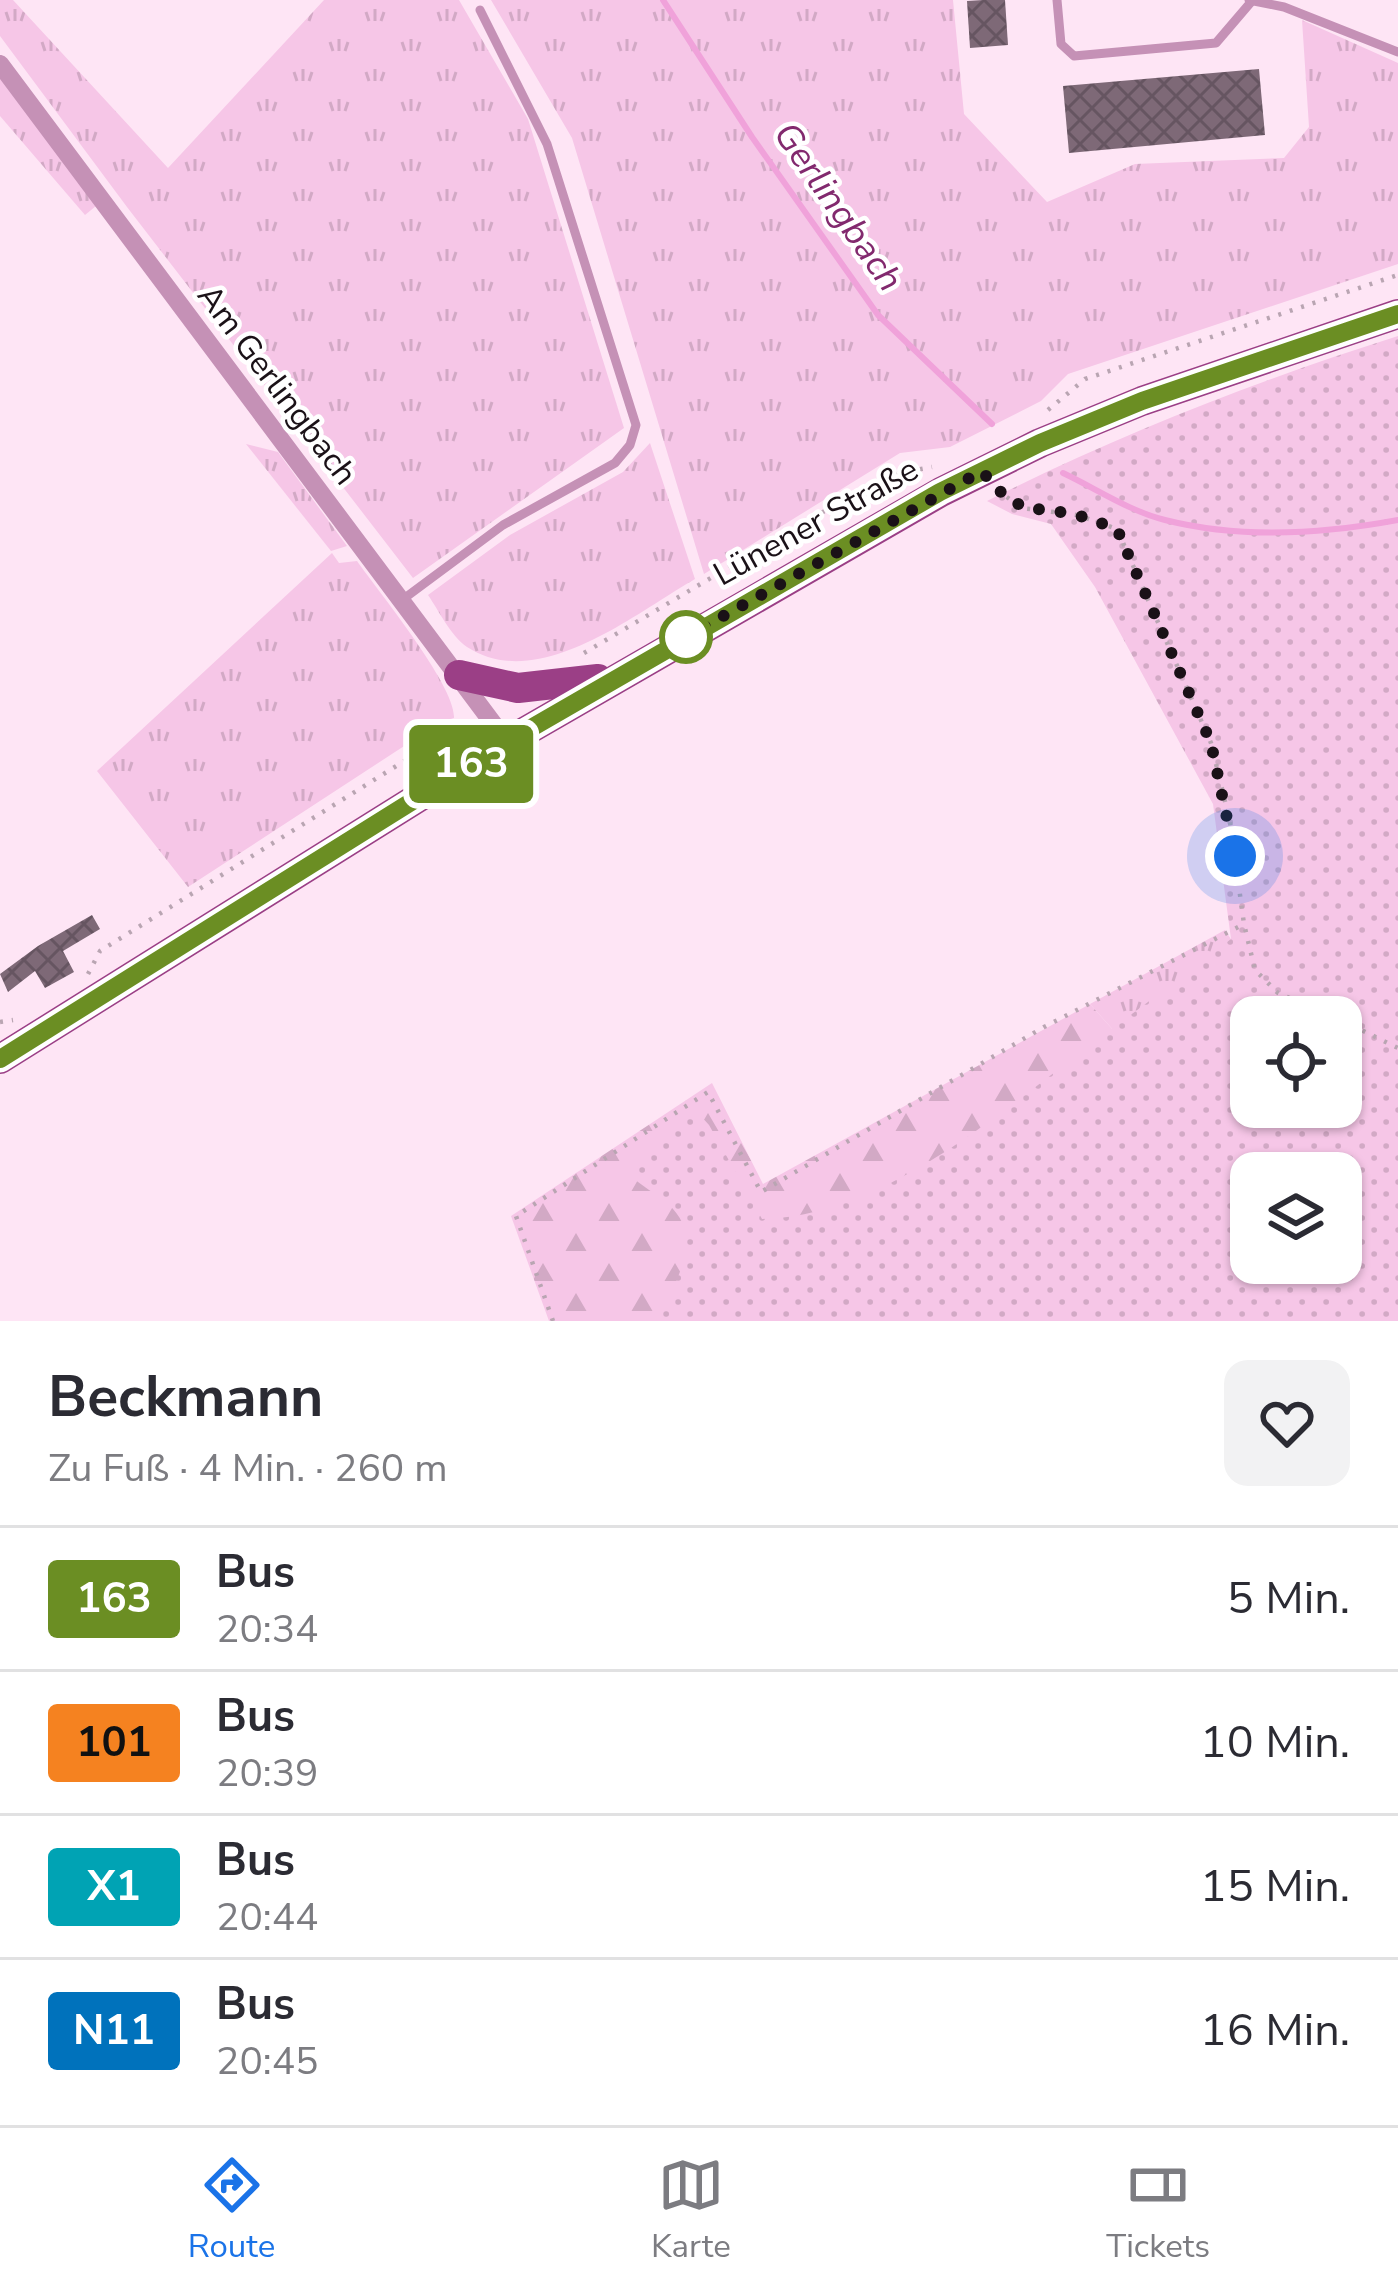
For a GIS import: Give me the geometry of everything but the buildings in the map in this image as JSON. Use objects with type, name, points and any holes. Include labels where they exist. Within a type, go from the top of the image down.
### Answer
[{"type":"main road","name":"Lünener Straße","points":[[0,1059],[616,676],[982,471],[1142,401],[1398,314]]},
{"type":"main road","points":[[460,676],[518,688],[616,676]]},
{"type":"street","name":"Am Gerlingbach","points":[[0,64],[507,742]]},
{"type":"lane","points":[[1057,0],[1061,44],[1074,56],[1216,43],[1250,1],[1284,7],[1398,52]]},
{"type":"lane","points":[[402,600],[503,525],[615,463],[630,445],[636,425],[547,144],[480,10]]},
{"type":"path","points":[[982,471],[1003,496],[1022,508],[1076,514],[1117,529],[1211,743],[1230,822],[1255,970],[1286,996]]},
{"type":"path","points":[[580,656],[701,584]]},
{"type":"path","points":[[86,977],[100,951],[460,725],[488,713]]},
{"type":"path","points":[[553,1321],[516,1216],[708,1092],[760,1192],[1044,1027],[1244,924]]},
{"type":"path","points":[[0,1022],[29,1016]]},
{"type":"path","points":[[1362,1030],[1398,1048]]},
{"type":"green space","points":[[0,0],[13,0],[168,168],[324,0],[459,0],[528,119],[624,428],[413,578],[0,36]]},
{"type":"green space","points":[[491,0],[953,0],[964,114],[1047,202],[1135,164],[1284,158],[1309,127],[1302,20],[1398,63],[1398,264],[1068,374],[1041,401],[950,447],[900,453],[704,574],[572,138]]},
{"type":"green space","points":[[0,78],[96,206],[85,215],[0,116]]},
{"type":"green space","points":[[1398,336],[1398,1321],[660,1321],[684,1261],[685,1231],[668,1204],[628,1174],[629,1166],[688,1119],[699,1114],[709,1125],[762,1219],[847,1202],[930,1162],[969,1136],[1231,939],[1213,804],[1095,587],[1051,524],[1012,514],[987,501],[1138,431]]},
{"type":"green space","points":[[650,443],[695,579],[614,628],[554,655],[524,661],[495,659],[461,642],[428,595],[510,535],[623,472]]},
{"type":"green space","points":[[246,444],[278,452],[347,546],[331,551]]},
{"type":"green space","points":[[332,553],[339,563],[357,561],[397,615],[443,684],[454,718],[188,887],[97,771]]},
{"type":"green space","points":[[1225,930],[1257,979],[1146,1067],[1090,1004]]},
{"type":"green space","points":[[1090,1004],[1146,1067],[825,1321],[549,1321],[511,1216],[712,1083],[763,1184]]},
{"type":"waterway","name":"Gerlingbach","points":[[663,0],[752,137],[878,315],[992,424]]},
{"type":"waterway","name":"Gerlingbach","points":[[1063,473],[1139,511],[1193,526],[1282,532],[1398,520]]},
{"type":"bus line","name":"163","points":[[0,1059],[616,676],[940,492],[1040,443],[1142,401],[1398,314]]},
{"type":"route","points":[[686,637],[982,471],[1003,496],[1022,508],[1076,514],[1117,529],[1211,743],[1235,856]]}]
